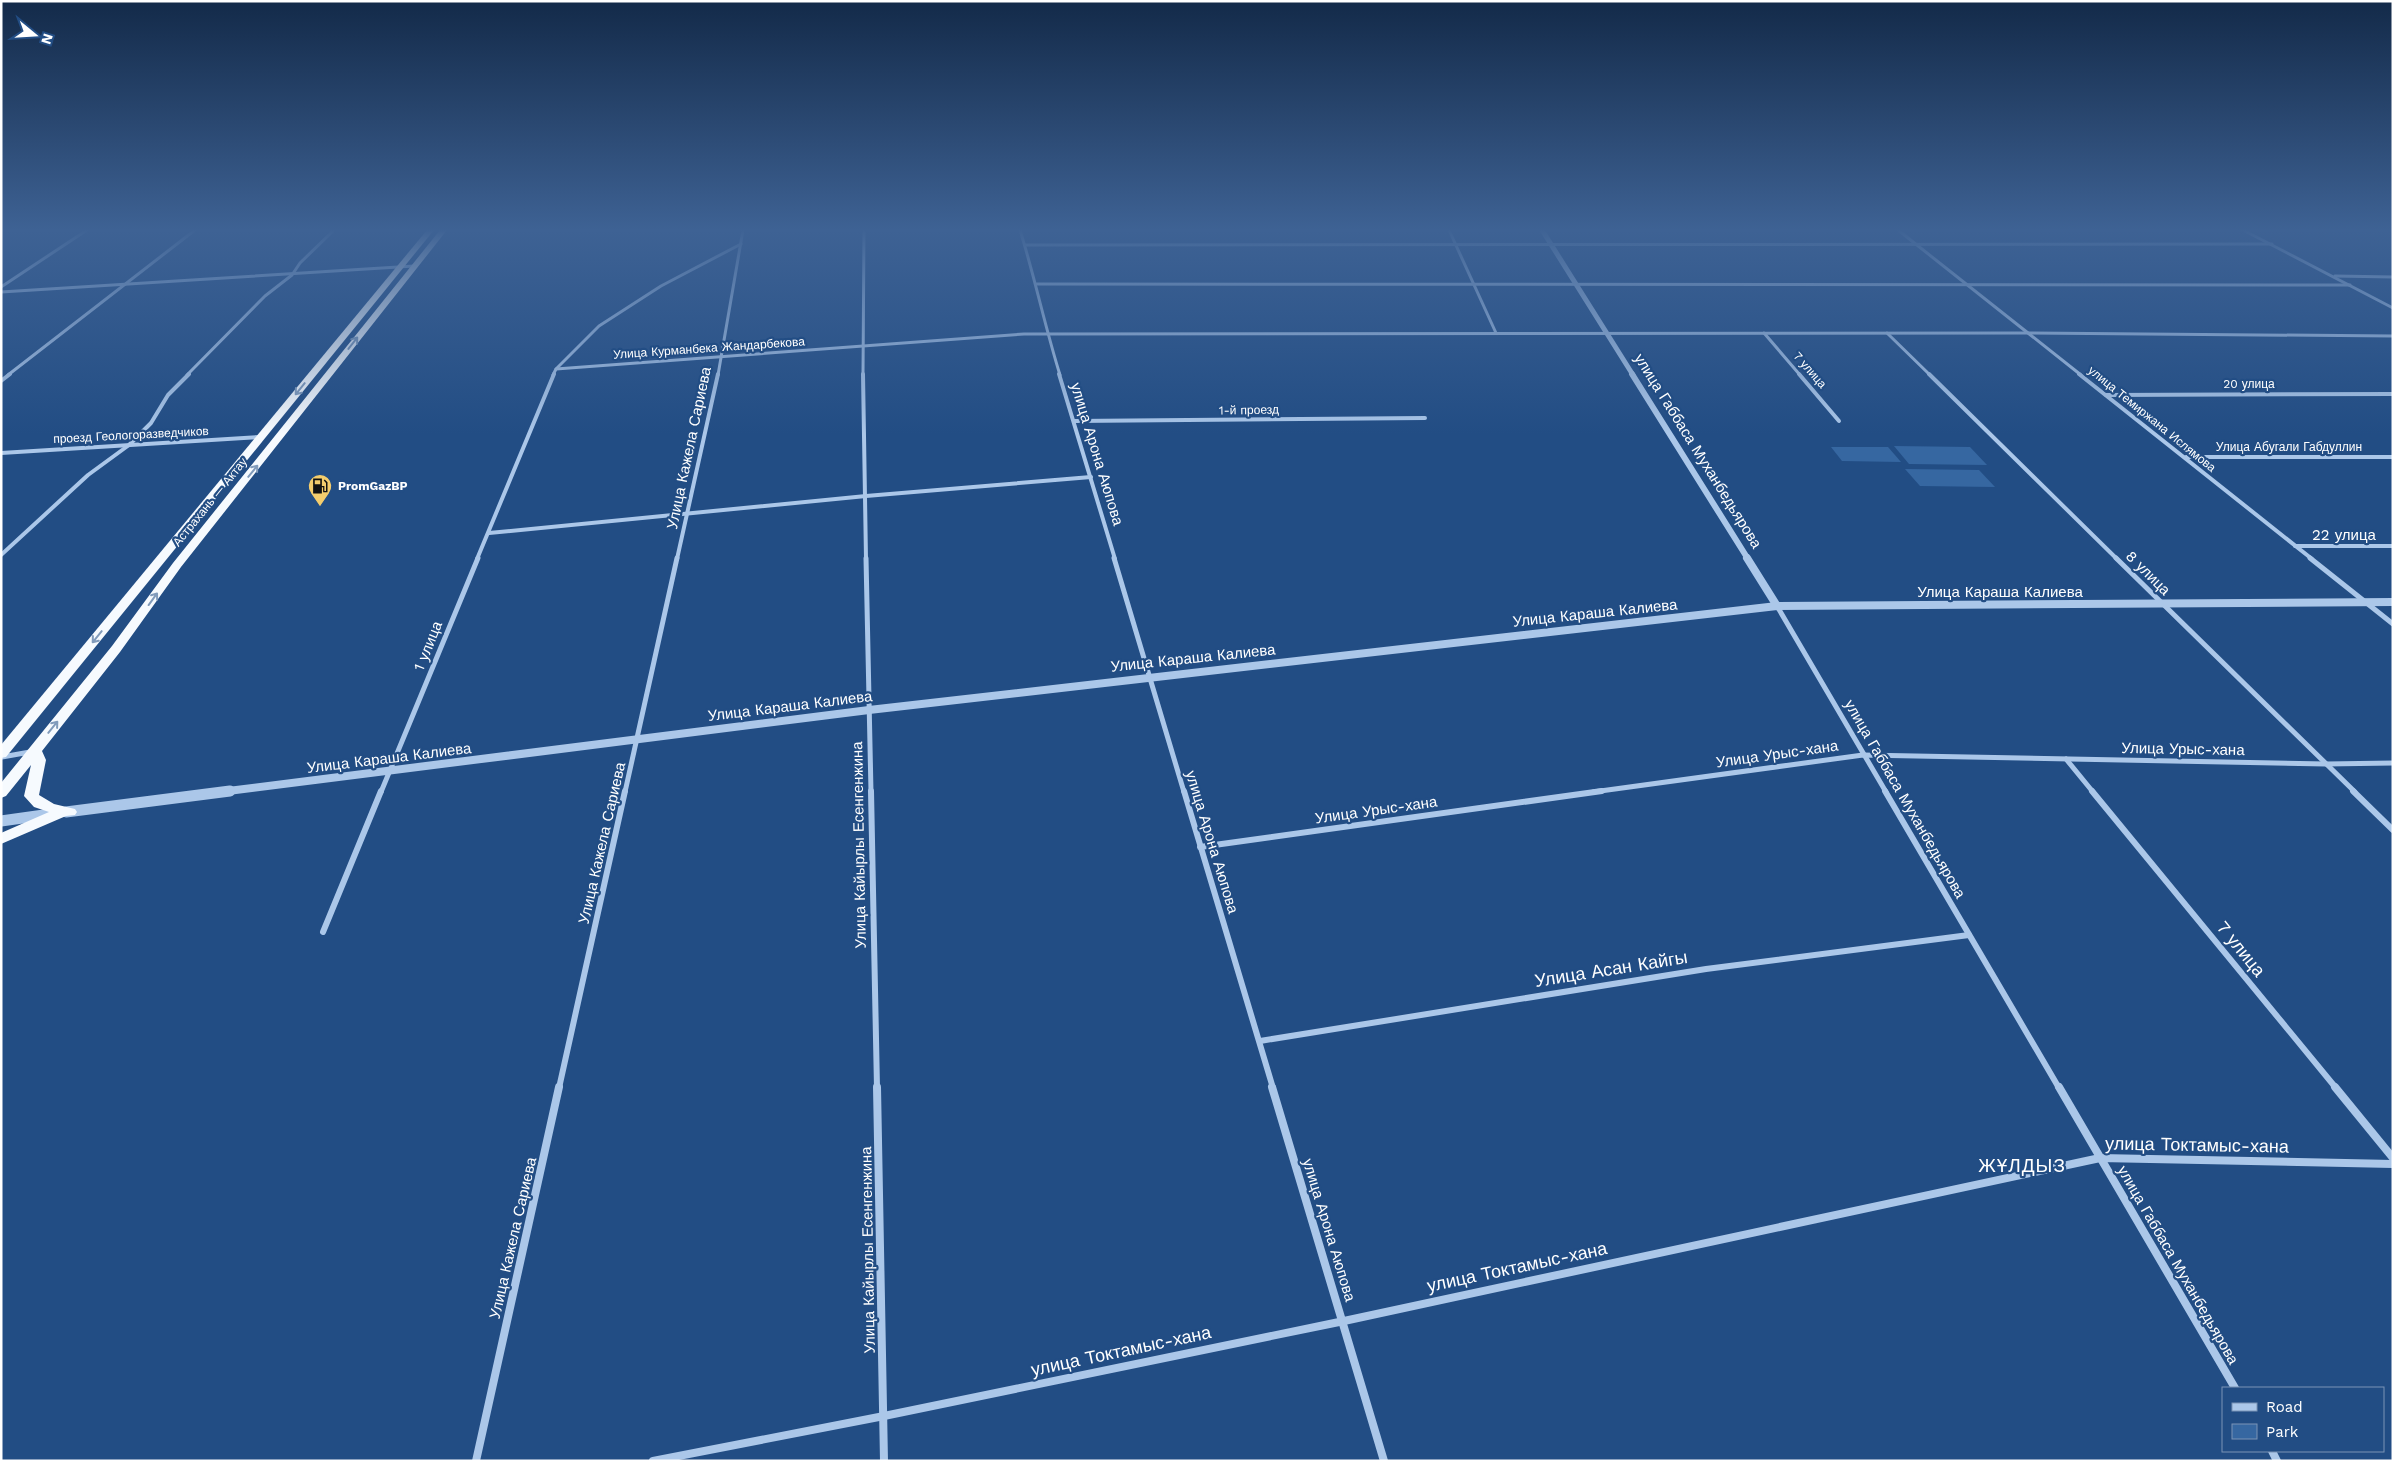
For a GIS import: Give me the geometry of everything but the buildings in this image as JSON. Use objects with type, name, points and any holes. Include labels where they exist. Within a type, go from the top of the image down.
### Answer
[{"type":"highway","name":"Астрахань — Актау","points":[[1,756],[374,298]]},
{"type":"highway","name":"Астрахань — Актау","points":[[1,793],[32,752],[116,650],[177,565],[388,298]]},
{"type":"highway","points":[[32,752],[38,755],[39,760],[31,796],[37,803],[65,812]]},
{"type":"highway","points":[[1,839],[65,812]]},
{"type":"street","points":[[1,381],[106,298]]},
{"type":"street","points":[[1,555],[88,475],[129,445],[151,423],[168,395],[263,298]]},
{"type":"street","points":[[556,369],[599,326],[642,298]]},
{"type":"street","name":"Улица Кажела Сариева","points":[[476,1461],[638,740],[722,356],[732,298]]},
{"type":"street","name":"Улица Кайырлы Есенгенжина","points":[[863,298],[862,345],[884,1461]]},
{"type":"street","name":"улица Арона Аюпова","points":[[1040,298],[1047,334],[1344,1321],[1384,1461]]},
{"type":"street","points":[[1480,298],[1496,333]]},
{"type":"street","name":"улица Габбаса Муханбедьярова","points":[[1586,298],[1777,606],[2234,1387]]},
{"type":"street","name":"улица Темиржана Ислямова","points":[[1985,298],[2393,624]]},
{"type":"street","points":[[2375,298],[2393,308]]},
{"type":"street","name":"7 улица","points":[[1764,333],[1839,421]]},
{"type":"street","name":"8 улица","points":[[1887,333],[2393,830]]},
{"type":"street","name":"Улица Курманбека Жандарбекова","points":[[556,369],[862,345],[1047,334],[2030,333],[2393,336]]},
{"type":"street","name":"1 улица","points":[[323,932],[556,369]]},
{"type":"street","name":"20 улица","points":[[2106,395],[2393,394]]},
{"type":"street","name":"1-й проезд","points":[[1074,422],[1424,418]]},
{"type":"street","name":"проезд Геологоразведчиков","points":[[1,453],[261,437]]},
{"type":"street","name":"Улица Абугали Габдуллин","points":[[2185,457],[2393,457]]},
{"type":"street","points":[[489,533],[866,496],[1091,477]]},
{"type":"street","name":"22 улица","points":[[2294,546],[2393,546]]},
{"type":"street","name":"Улица Караша Калиева","points":[[1,821],[869,710],[1151,676],[1777,606],[2163,605],[2393,602]]},
{"type":"street","points":[[1,756],[32,752]]},
{"type":"street","name":"Улица Урыс-хана","points":[[1200,847],[1863,755],[2326,764],[2393,763]]},
{"type":"street","name":"7 улица","points":[[2066,759],[2393,1158]]},
{"type":"street","name":"Улица Асан Кайгы","points":[[1260,1041],[1706,969],[1969,935]]},
{"type":"street","name":"улица Токтамыс-хана","points":[[652,1461],[884,1416],[1344,1321],[2100,1158],[2393,1164]]},
{"type":"green space","points":[[1894,446],[1970,447],[1987,465],[1909,464]]},
{"type":"green space","points":[[1831,447],[1888,447],[1901,462],[1842,461]]},
{"type":"green space","points":[[1905,469],[1979,470],[1995,487],[1920,486]]},
{"type":"place","name":"PromGazBP","points":[[320,507]]},
{"type":"district","name":"ЖҰЛДЫЗ","points":[[2022,1165]]}]
